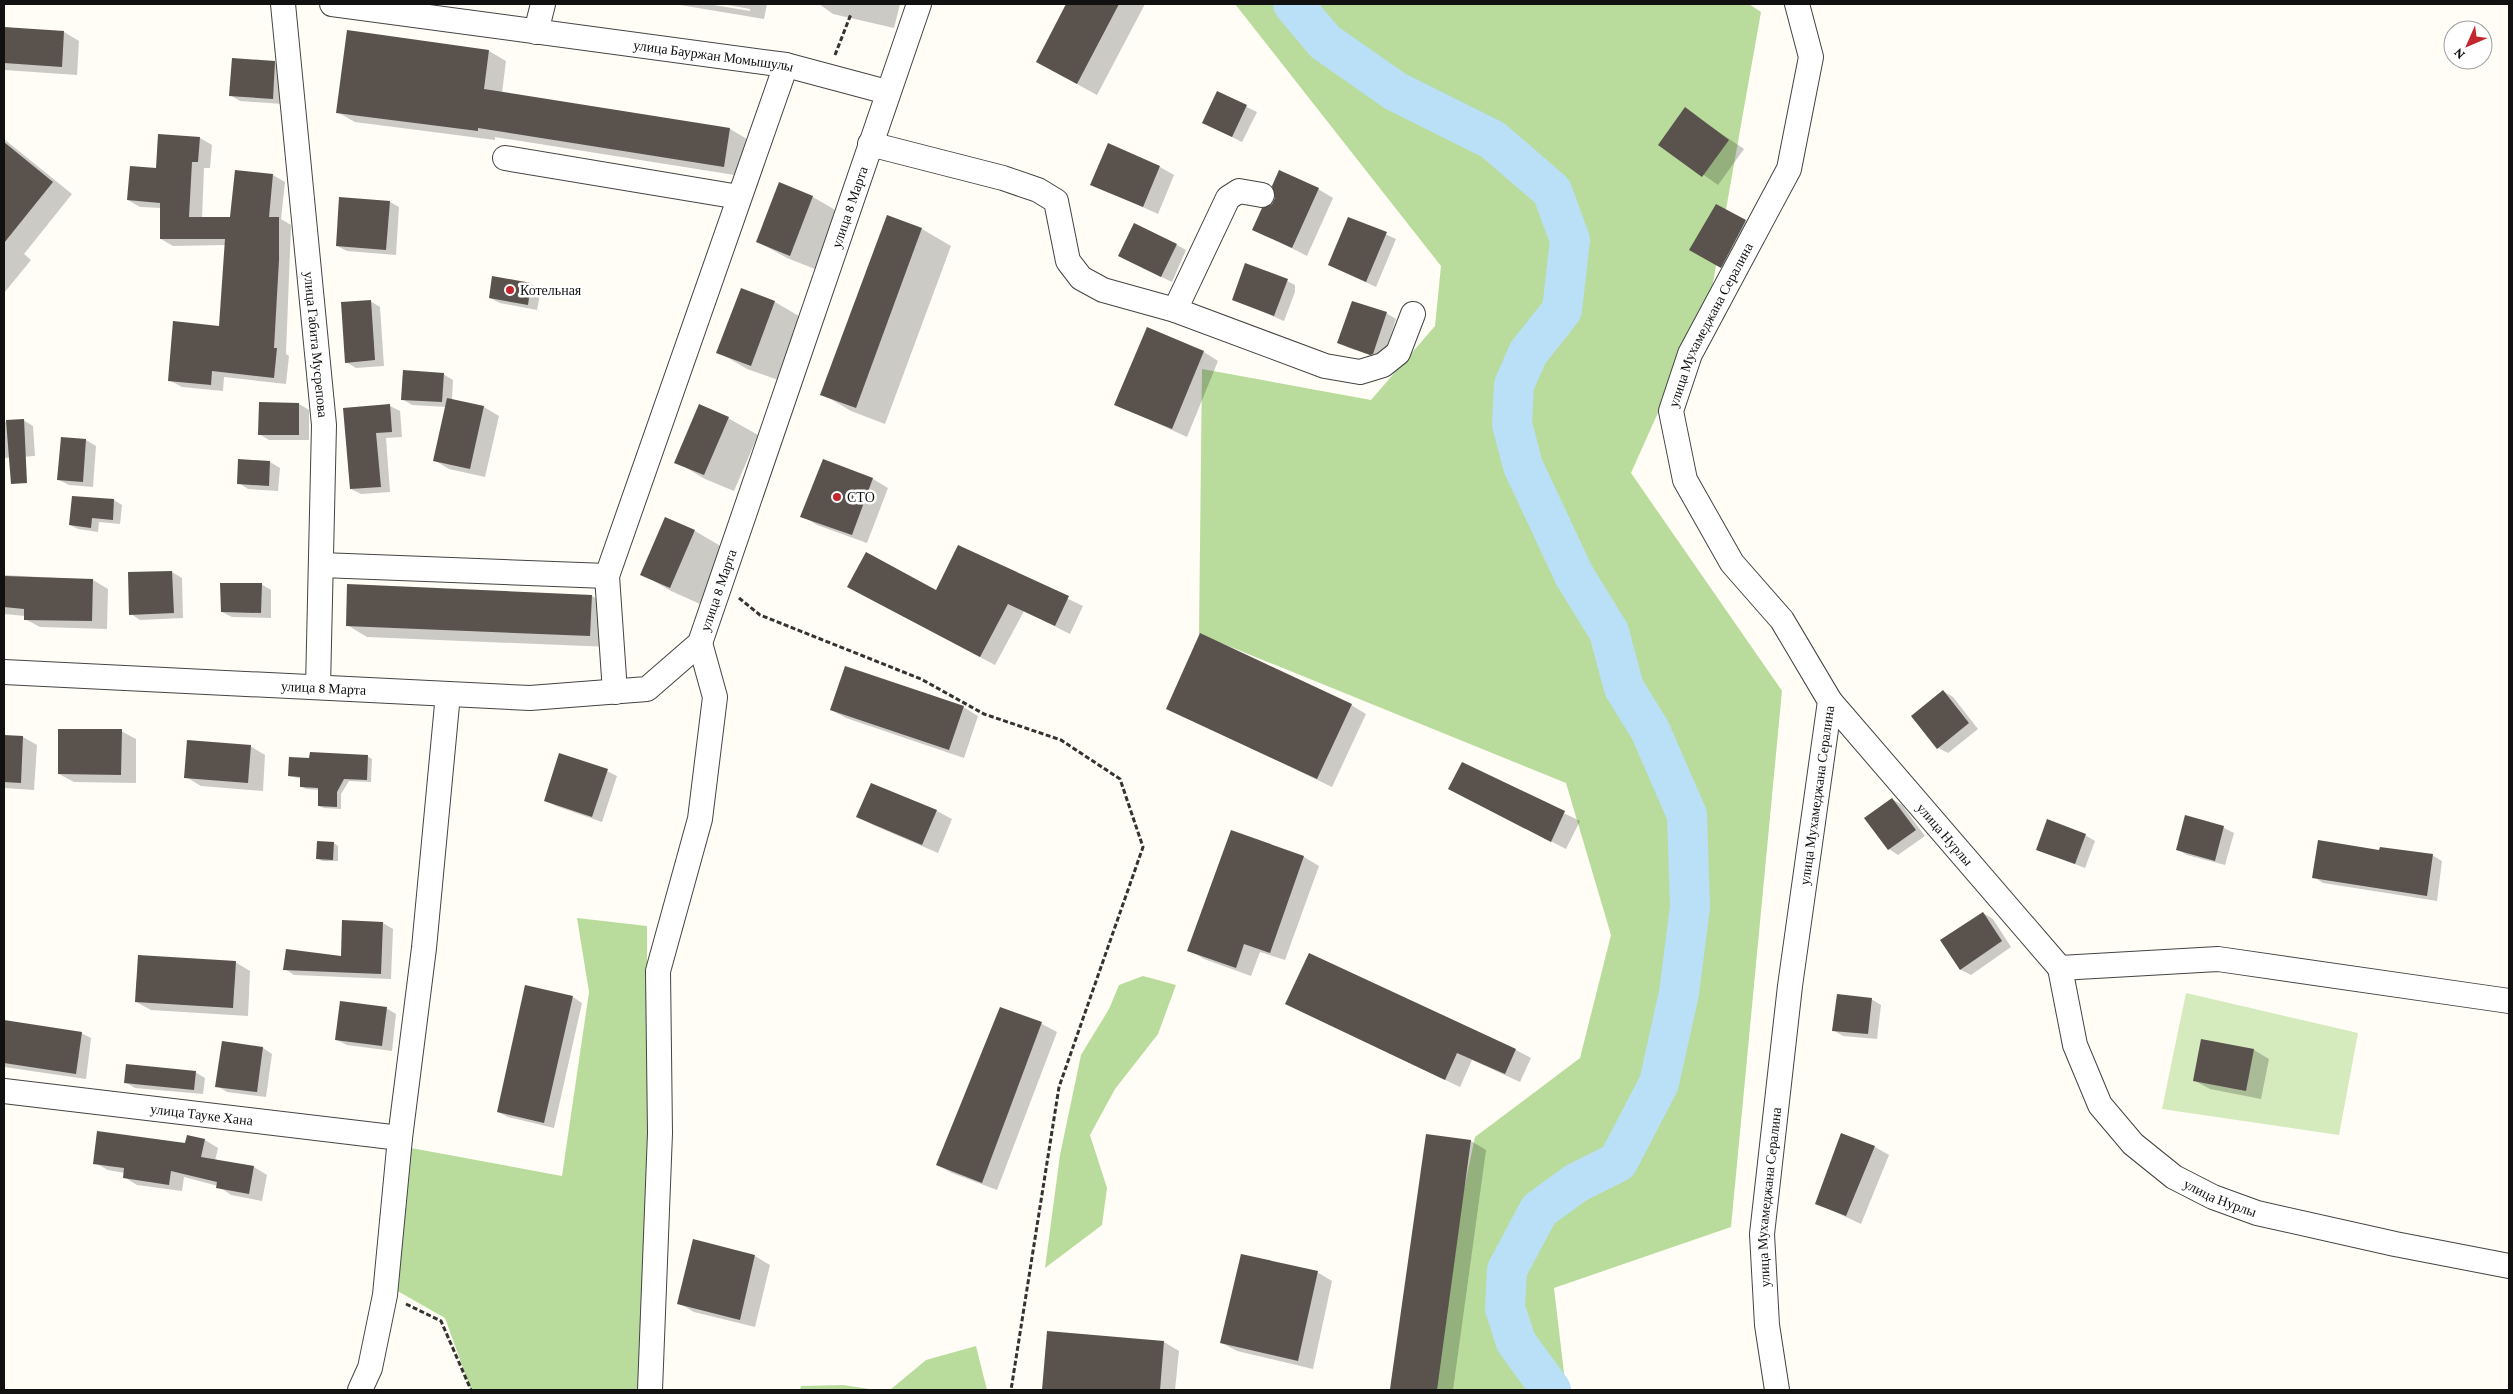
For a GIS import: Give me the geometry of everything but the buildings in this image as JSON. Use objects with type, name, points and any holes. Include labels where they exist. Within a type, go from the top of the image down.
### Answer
[{"type":"street","name":"улица Габита Мусрепова","points":[[283,4],[324,425],[318,687]]},
{"type":"street","name":"улица Бауржан Момышулы","points":[[332,4],[786,65],[888,92]]},
{"type":"street","points":[[536,32],[543,4]]},
{"type":"street","name":"улица 8 Марта","points":[[4,672],[530,698],[647,689],[700,643],[919,4]]},
{"type":"street","name":"улица Мухамеджана Сералина","points":[[1777,1390],[1768,1325],[1762,1234],[1790,986],[1830,701],[1782,620],[1732,563],[1685,480],[1671,411],[1690,354],[1789,169],[1811,57],[1797,4]]},
{"type":"street","points":[[614,692],[606,576],[786,65]]},
{"type":"street","points":[[870,144],[1038,190],[1056,201],[1068,261],[1081,278],[1103,290],[1174,310],[1325,366],[1360,372],[1383,365],[1398,353],[1413,314]]},
{"type":"street","points":[[505,158],[740,197]]},
{"type":"street","points":[[1174,310],[1228,198],[1239,191],[1262,195]]},
{"type":"street","points":[[321,565],[606,576]]},
{"type":"street","points":[[650,1390],[660,1133],[658,971],[700,819],[715,697],[700,643]]},
{"type":"street","points":[[360,1390],[370,1368],[385,1296],[400,1138],[424,948],[448,694]]},
{"type":"street","name":"улица Нурлы","points":[[1830,701],[2060,968],[2075,1044],[2100,1105],[2133,1144],[2174,1177],[2213,1197],[2257,1213],[2395,1244],[2509,1266]]},
{"type":"street","points":[[2060,968],[2218,959],[2509,1001]]},
{"type":"street","name":"улица Тауке Хана","points":[[4,1091],[400,1138]]},
{"type":"path","points":[[827,76],[851,14]]},
{"type":"path","points":[[721,584],[760,616],[921,679],[984,714],[1061,740],[1120,779],[1143,846],[1059,1087],[1011,1390]]},
{"type":"path","points":[[385,1296],[412,1306],[442,1321],[471,1390]]},
{"type":"green space","points":[[1235,4],[1749,4],[1761,12],[1711,294],[1631,473],[1782,691],[1731,1227],[1554,1288],[1566,1390],[1422,1390],[1475,1137],[1580,1058],[1611,935],[1566,783],[1199,634],[1202,369],[1371,400],[1435,326],[1441,266]]},
{"type":"green space","points":[[577,918],[647,926],[647,1390],[471,1390],[445,1318],[394,1289],[411,1148],[562,1176],[589,992]]},
{"type":"green space","points":[[1143,976],[1176,985],[1158,1034],[1115,1089],[1090,1135],[1107,1188],[1102,1225],[1045,1268],[1060,1155],[1081,1055],[1109,1009],[1119,985]]},
{"type":"green space","points":[[2186,993],[2358,1033],[2339,1135],[2162,1109]]},
{"type":"green space","points":[[976,1346],[987,1390],[890,1390],[926,1360]]},
{"type":"green space","points":[[843,1385],[876,1390],[800,1390],[801,1386]]},
{"type":"waterway","points":[[1293,4],[1325,42],[1395,91],[1493,140],[1552,191],[1570,240],[1562,310],[1528,353],[1514,385],[1512,424],[1523,466],[1574,575],[1609,632],[1624,688],[1650,730],[1687,815],[1690,907],[1679,993],[1659,1083],[1618,1162],[1576,1183],[1539,1210],[1507,1270],[1505,1308],[1516,1342],[1551,1390]]},
{"type":"place","name":"Котельная","points":[[510,290]]},
{"type":"place","name":"СТО","points":[[837,497]]}]
